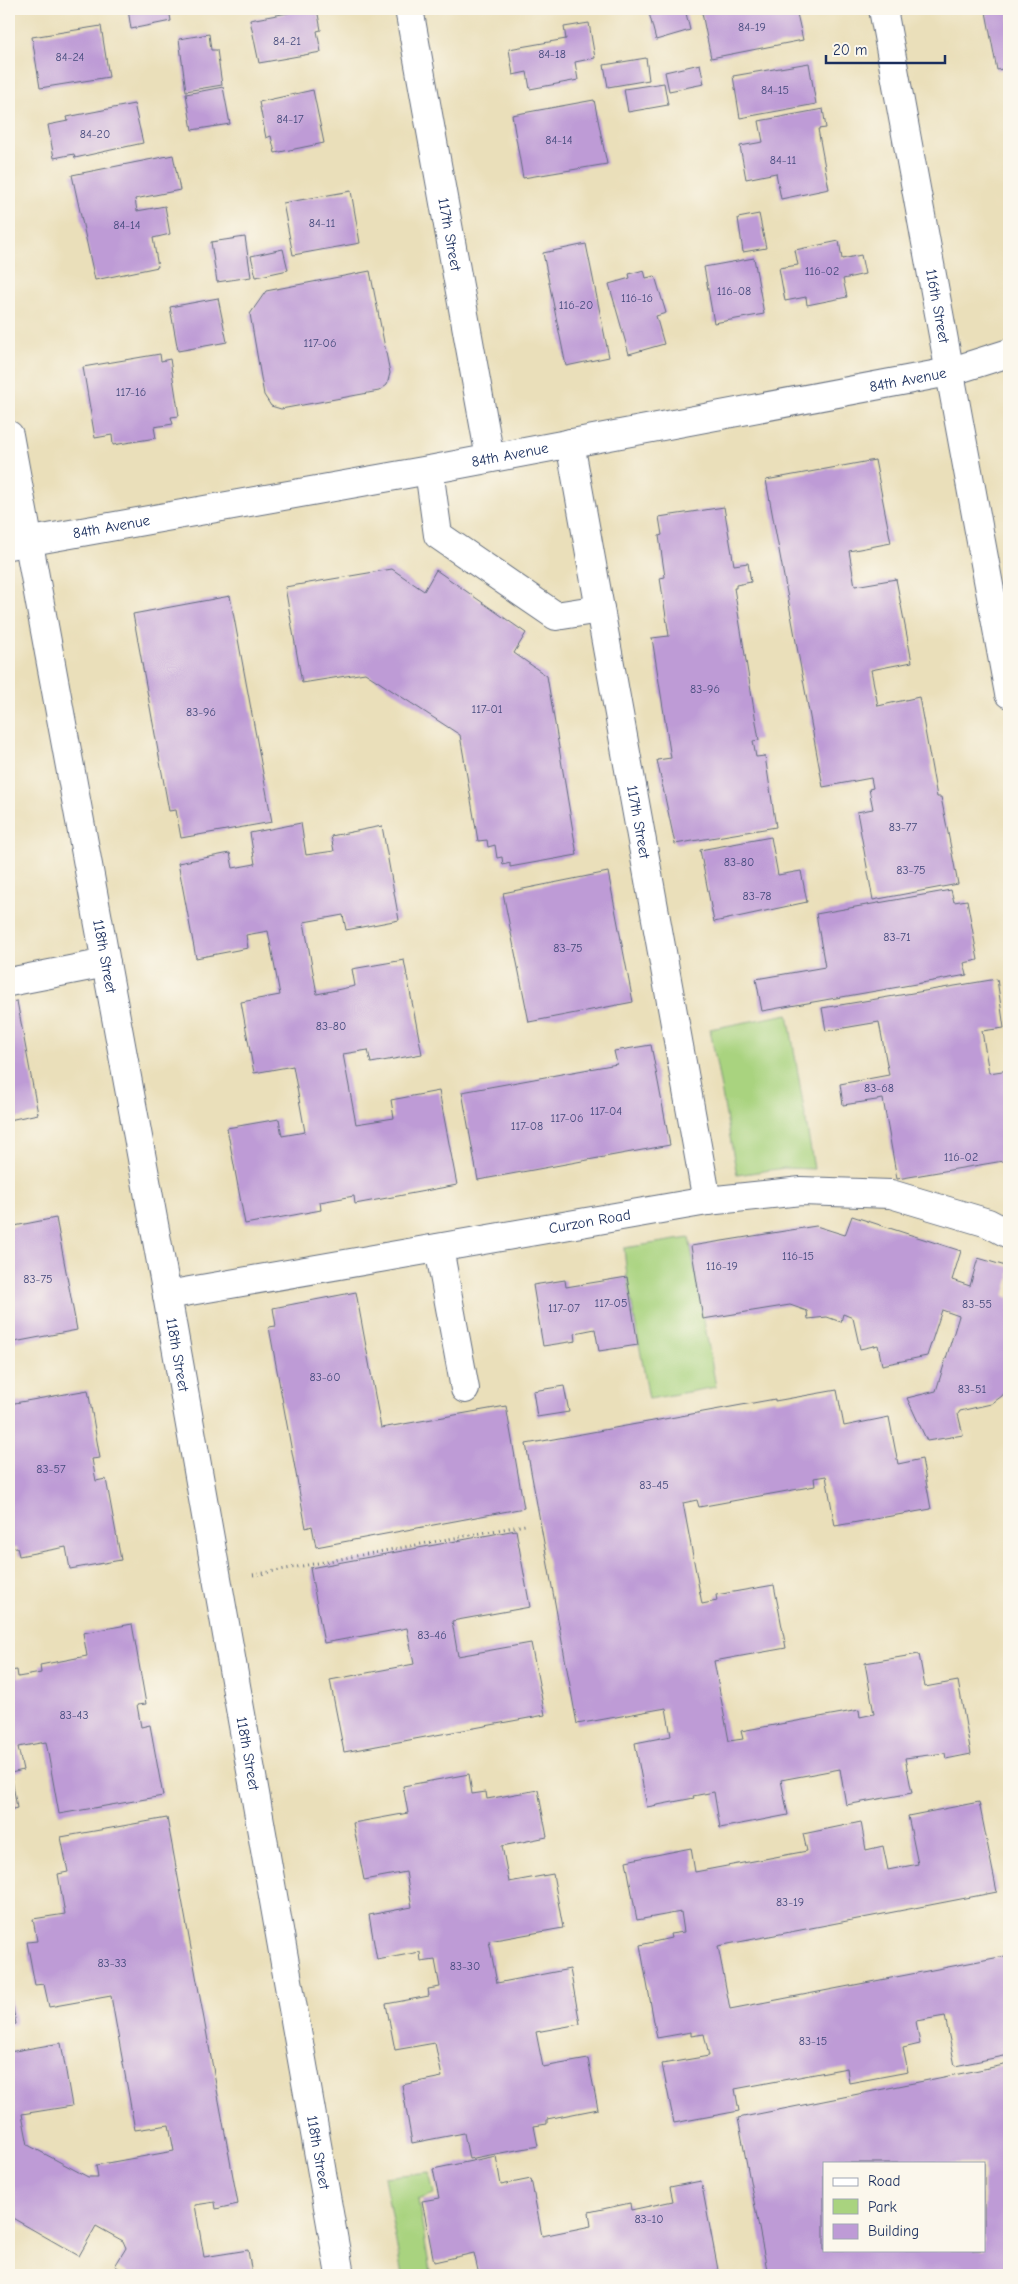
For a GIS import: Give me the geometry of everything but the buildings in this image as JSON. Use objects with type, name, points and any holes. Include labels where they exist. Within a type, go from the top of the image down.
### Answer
[{"type":"street","name":"117th Street","points":[[409,9],[490,458]]},
{"type":"street","name":"116th Street","points":[[883,9],[1009,694]]},
{"type":"street","name":"84th Avenue","points":[[18,543],[429,470],[949,372],[1009,353]]},
{"type":"street","name":"118th Street","points":[[9,435],[18,543],[106,963],[167,1295],[340,2275]]},
{"type":"street","name":"117th Street","points":[[570,443],[708,1201]]},
{"type":"street","points":[[429,470],[438,535],[556,616],[600,609]]},
{"type":"street","points":[[9,982],[106,963]]},
{"type":"street","name":"Curzon Road","points":[[167,1295],[708,1201],[801,1191],[891,1194],[988,1223],[1009,1234]]},
{"type":"street","points":[[438,1248],[465,1389]]},
{"type":"path","points":[[253,1575],[526,1525]]},
{"type":"green space","points":[[788,1014],[814,1169],[784,1168],[737,1175],[710,1029]]},
{"type":"green space","points":[[689,1238],[716,1387],[649,1399],[627,1277],[624,1248]]},
{"type":"green space","points":[[429,2172],[434,2194],[418,2200],[430,2271],[402,2275],[384,2177]]}]
